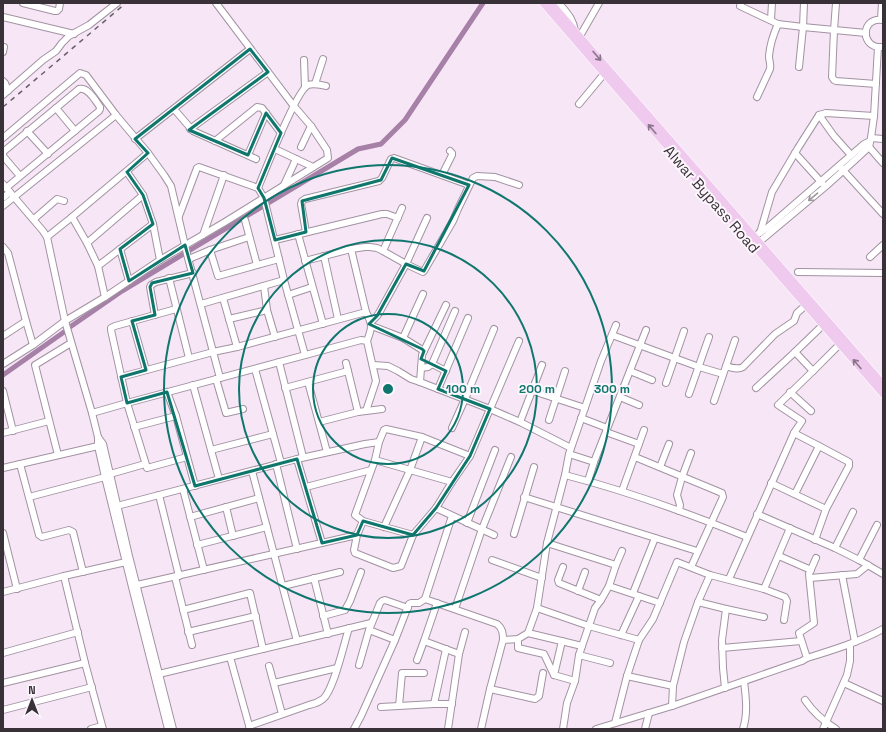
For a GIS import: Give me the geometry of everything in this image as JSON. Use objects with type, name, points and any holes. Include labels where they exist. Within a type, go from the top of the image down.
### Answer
[{"type":"main road","name":"Alwar Bypass Road","points":[[543,3],[823,325],[836,348],[883,394]]},
{"type":"main road","name":"Alwar Bypass Road","points":[[551,3],[758,237],[883,384]]},
{"type":"street","points":[[23,3],[32,4],[55,12],[59,9],[60,3]]},
{"type":"street","points":[[3,95],[43,60],[56,51],[69,36],[104,14],[117,3]]},
{"type":"street","points":[[203,235],[265,200],[328,158],[327,150],[311,126],[250,49],[216,3]]},
{"type":"street","points":[[559,3],[572,20],[577,34]]},
{"type":"street","points":[[577,34],[600,3]]},
{"type":"street","points":[[741,3],[740,6],[778,24],[866,33]]},
{"type":"street","points":[[770,20],[772,3]]},
{"type":"street","points":[[799,67],[804,3]]},
{"type":"street","points":[[836,3],[832,77],[834,80],[876,84]]},
{"type":"street","points":[[758,237],[820,181],[841,168],[870,142],[874,116],[880,47],[874,46],[869,42],[866,38],[866,33],[870,22],[882,19],[882,3]]},
{"type":"street","points":[[3,17],[74,34]]},
{"type":"street","points":[[757,96],[770,69],[771,65],[769,58],[771,41],[778,24]]},
{"type":"street","points":[[3,47],[3,52]]},
{"type":"street","points":[[135,139],[250,49]]},
{"type":"street","points":[[315,84],[323,59]]},
{"type":"street","points":[[258,188],[294,105],[305,87],[304,60]]},
{"type":"street","points":[[190,129],[268,72]]},
{"type":"street","points":[[3,138],[80,73],[86,75],[135,139],[148,153],[171,186],[214,352],[218,379],[226,413],[242,409]]},
{"type":"street","points":[[579,104],[604,74]]},
{"type":"street","points":[[3,81],[8,91]]},
{"type":"street","points":[[305,87],[315,84],[326,86]]},
{"type":"street","points":[[3,198],[6,188],[100,109],[87,90],[83,88],[79,89],[3,152],[3,156],[20,176]]},
{"type":"street","points":[[215,141],[257,107],[262,108],[281,133]]},
{"type":"street","points":[[56,108],[75,131]]},
{"type":"street","points":[[174,109],[195,133],[256,159]]},
{"type":"street","points":[[248,155],[266,113]]},
{"type":"street","points":[[758,237],[772,192],[819,115],[826,113],[874,116]]},
{"type":"street","points":[[3,206],[116,115]]},
{"type":"street","points":[[819,115],[834,136],[851,155]]},
{"type":"street","points":[[301,147],[311,126]]},
{"type":"street","points":[[27,131],[48,154]]},
{"type":"street","points":[[758,237],[825,187],[851,155],[864,144],[883,139]]},
{"type":"street","points":[[870,142],[883,163]]},
{"type":"street","points":[[275,149],[313,167]]},
{"type":"street","points":[[442,175],[452,155],[450,151]]},
{"type":"street","points":[[47,237],[148,153]]},
{"type":"street","points":[[795,153],[825,187]]},
{"type":"street","points":[[306,232],[301,204],[302,201],[379,181],[392,158],[469,185]]},
{"type":"street","points":[[284,186],[296,159]]},
{"type":"street","points":[[179,216],[197,168],[199,167],[258,188],[265,200],[284,280],[305,355]]},
{"type":"street","points":[[841,168],[883,214]]},
{"type":"street","points":[[127,172],[143,195],[153,224],[160,260]]},
{"type":"street","points":[[188,253],[203,235],[224,175]]},
{"type":"street","points":[[305,261],[370,247],[383,251],[406,264],[424,271],[453,221],[473,178],[477,176],[495,177],[519,185]]},
{"type":"street","points":[[6,188],[34,219],[47,237],[65,321],[92,413],[98,437],[98,446],[117,506],[173,729]]},
{"type":"street","points":[[88,243],[143,195]]},
{"type":"street","points":[[34,219],[57,199],[64,201]]},
{"type":"street","points":[[383,251],[402,208]]},
{"type":"street","points":[[275,240],[382,214],[387,214],[398,218]]},
{"type":"street","points":[[72,217],[88,243],[98,266],[105,297]]},
{"type":"street","points":[[371,324],[406,264],[427,218]]},
{"type":"street","points":[[245,220],[257,265]]},
{"type":"street","points":[[98,266],[153,224]]},
{"type":"street","points":[[298,234],[323,324]]},
{"type":"street","points":[[3,364],[33,345],[65,321],[105,297],[160,260],[188,253],[210,250],[249,237]]},
{"type":"street","points":[[870,257],[883,245]]},
{"type":"street","points":[[3,247],[8,253],[33,345]]},
{"type":"street","points":[[120,249],[129,281]]},
{"type":"street","points":[[210,250],[218,276],[279,259]]},
{"type":"street","points":[[351,250],[366,312],[372,330],[368,341],[376,381],[366,410]]},
{"type":"street","points":[[324,256],[338,320]]},
{"type":"street","points":[[154,315],[151,285],[156,282],[193,272]]},
{"type":"street","points":[[798,272],[883,273]]},
{"type":"street","points":[[169,278],[189,358]]},
{"type":"street","points":[[201,304],[284,280]]},
{"type":"street","points":[[264,286],[267,310],[275,337]]},
{"type":"street","points":[[288,295],[312,287]]},
{"type":"street","points":[[403,338],[423,294]]},
{"type":"street","points":[[223,298],[237,347]]},
{"type":"street","points":[[420,382],[424,351],[446,305]]},
{"type":"street","points":[[726,366],[737,369],[743,367],[775,334],[794,321],[799,311],[806,305]]},
{"type":"street","points":[[176,309],[115,326],[111,328],[111,332],[127,403],[146,468],[187,457]]},
{"type":"street","points":[[229,319],[267,310]]},
{"type":"street","points":[[421,368],[428,367],[432,364],[455,311]]},
{"type":"street","points":[[121,377],[366,312]]},
{"type":"street","points":[[438,389],[468,318]]},
{"type":"street","points":[[132,321],[146,370]]},
{"type":"street","points":[[3,335],[26,322]]},
{"type":"street","points":[[371,324],[403,338],[424,351]]},
{"type":"street","points":[[503,640],[518,639],[528,632],[538,608],[547,542],[557,508],[570,451],[600,361],[616,325]]},
{"type":"street","points":[[756,388],[823,325]]},
{"type":"street","points":[[452,428],[494,329]]},
{"type":"street","points":[[588,481],[606,430],[646,330]]},
{"type":"street","points":[[666,383],[684,331]]},
{"type":"street","points":[[612,334],[723,374]]},
{"type":"street","points":[[689,394],[709,337]]},
{"type":"street","points":[[92,413],[361,340],[368,341]]},
{"type":"street","points":[[714,402],[735,340]]},
{"type":"street","points":[[363,521],[357,535],[354,550],[355,552],[393,568],[401,566],[413,535],[436,508],[470,456],[519,341]]},
{"type":"street","points":[[58,455],[35,365],[71,343]]},
{"type":"street","points":[[729,579],[794,433],[802,421],[778,404],[836,348]]},
{"type":"street","points":[[795,352],[813,371]]},
{"type":"street","points":[[279,362],[306,487],[322,543]]},
{"type":"street","points":[[346,363],[358,412]]},
{"type":"street","points":[[432,364],[446,371]]},
{"type":"street","points":[[373,365],[388,366],[411,380],[465,399],[520,422],[570,451],[594,462]]},
{"type":"street","points":[[520,422],[542,365]]},
{"type":"street","points":[[255,369],[273,434],[278,464],[297,549]]},
{"type":"street","points":[[285,388],[348,371]]},
{"type":"street","points":[[548,420],[565,371]]},
{"type":"street","points":[[630,371],[652,380]]},
{"type":"street","points":[[308,382],[327,452]]},
{"type":"street","points":[[193,385],[219,479]]},
{"type":"street","points":[[3,391],[13,431]]},
{"type":"street","points":[[533,391],[585,408]]},
{"type":"street","points":[[167,392],[176,416],[194,486]]},
{"type":"street","points":[[790,392],[811,410]]},
{"type":"street","points":[[620,397],[639,405]]},
{"type":"street","points":[[319,422],[366,410],[382,409]]},
{"type":"street","points":[[134,427],[176,416]]},
{"type":"street","points":[[581,418],[639,444]]},
{"type":"street","points":[[3,434],[49,421]]},
{"type":"street","points":[[413,535],[363,521],[356,515],[384,430],[386,429],[422,437],[470,456]]},
{"type":"street","points":[[622,491],[644,430]]},
{"type":"street","points":[[794,433],[849,462],[826,510],[815,540]]},
{"type":"street","points":[[211,450],[273,434]]},
{"type":"street","points":[[98,437],[103,444],[108,476],[126,562],[168,729]]},
{"type":"street","points":[[384,527],[410,470],[422,437]]},
{"type":"street","points":[[117,506],[300,458],[379,442]]},
{"type":"street","points":[[660,467],[669,444]]},
{"type":"street","points":[[3,468],[98,446]]},
{"type":"street","points":[[794,494],[819,446]]},
{"type":"street","points":[[467,523],[495,450]]},
{"type":"street","points":[[680,511],[677,494],[691,453]]},
{"type":"street","points":[[454,609],[482,529],[511,457]]},
{"type":"street","points":[[635,457],[722,493],[723,497],[691,567]]},
{"type":"street","points":[[375,460],[452,482]]},
{"type":"street","points":[[20,464],[39,535],[42,537],[69,530],[73,532],[83,572]]},
{"type":"street","points":[[29,497],[108,476],[145,464]]},
{"type":"street","points":[[514,534],[534,467]]},
{"type":"street","points":[[252,470],[297,641]]},
{"type":"street","points":[[306,487],[371,470]]},
{"type":"street","points":[[565,475],[622,491],[711,522],[747,537]]},
{"type":"street","points":[[771,483],[826,510]]},
{"type":"street","points":[[183,489],[204,570]]},
{"type":"street","points":[[158,495],[192,645]]},
{"type":"street","points":[[524,497],[697,551]]},
{"type":"street","points":[[190,517],[259,498]]},
{"type":"street","points":[[226,507],[233,536]]},
{"type":"street","points":[[436,508],[494,534]]},
{"type":"street","points":[[834,548],[853,512]]},
{"type":"street","points":[[757,514],[882,571]]},
{"type":"street","points":[[354,729],[395,640],[409,604],[419,603],[425,598],[452,516]]},
{"type":"street","points":[[859,560],[877,525]]},
{"type":"street","points":[[197,545],[267,527]]},
{"type":"street","points":[[764,589],[790,528]]},
{"type":"street","points":[[3,533],[5,546],[17,588]]},
{"type":"street","points":[[137,585],[357,535]]},
{"type":"street","points":[[620,635],[655,538]]},
{"type":"street","points":[[547,542],[616,565]]},
{"type":"street","points":[[563,729],[568,703],[575,681],[579,655],[588,626],[595,608],[609,586],[622,551]]},
{"type":"street","points":[[779,556],[811,570]]},
{"type":"street","points":[[807,658],[799,633],[814,623],[809,574],[816,558]]},
{"type":"street","points":[[492,560],[542,578]]},
{"type":"street","points":[[3,592],[126,562]]},
{"type":"street","points":[[615,723],[627,676],[639,640],[653,619],[677,562],[710,575],[764,589],[786,597],[787,601],[784,620]]},
{"type":"street","points":[[810,578],[857,574],[868,565]]},
{"type":"street","points":[[563,567],[558,582],[601,600]]},
{"type":"street","points":[[283,586],[340,572]]},
{"type":"street","points":[[323,616],[345,610],[347,608],[361,572]]},
{"type":"street","points":[[578,590],[585,572]]},
{"type":"street","points":[[672,706],[672,686],[684,642],[698,602],[710,575]]},
{"type":"street","points":[[824,726],[844,683],[849,668],[853,643],[842,575]]},
{"type":"street","points":[[64,576],[85,663],[103,727],[91,729]]},
{"type":"street","points":[[314,578],[328,634]]},
{"type":"street","points":[[609,586],[660,603]]},
{"type":"street","points":[[183,610],[250,593],[263,649]]},
{"type":"street","points":[[425,598],[497,624],[502,630],[503,640],[481,729]]},
{"type":"street","points":[[359,665],[369,630],[380,602],[385,600],[408,608]]},
{"type":"street","points":[[698,602],[764,617]]},
{"type":"street","points":[[417,660],[437,603]]},
{"type":"street","points":[[538,608],[588,626],[639,640]]},
{"type":"street","points":[[725,688],[722,640],[726,609]]},
{"type":"street","points":[[188,632],[256,616]]},
{"type":"street","points":[[159,674],[372,623]]},
{"type":"street","points":[[230,657],[250,727],[282,714],[319,702],[324,698],[330,689],[349,628]]},
{"type":"street","points":[[596,729],[649,714],[725,688],[853,643],[883,629]]},
{"type":"street","points":[[369,630],[395,640]]},
{"type":"street","points":[[3,653],[78,632]]},
{"type":"street","points":[[448,729],[459,654],[465,632]]},
{"type":"street","points":[[528,632],[582,646]]},
{"type":"street","points":[[518,639],[518,648],[544,654],[554,675],[575,681]]},
{"type":"street","points":[[424,641],[459,654]]},
{"type":"street","points":[[554,675],[562,641]]},
{"type":"street","points":[[722,648],[801,641]]},
{"type":"street","points":[[434,704],[446,649]]},
{"type":"street","points":[[579,655],[610,663]]},
{"type":"street","points":[[3,683],[85,663]]},
{"type":"street","points":[[269,666],[282,714]]},
{"type":"street","points":[[274,683],[337,668]]},
{"type":"street","points":[[399,706],[402,673],[424,673]]},
{"type":"street","points":[[490,688],[534,699],[538,696],[543,673]]},
{"type":"street","points":[[627,676],[672,686]]},
{"type":"street","points":[[743,729],[747,707],[744,681]]},
{"type":"street","points":[[844,683],[883,702]]},
{"type":"street","points":[[3,710],[92,687]]},
{"type":"street","points":[[804,700],[824,726],[836,729]]},
{"type":"street","points":[[381,707],[452,704]]},
{"type":"street","points":[[645,729],[649,714]]},
{"type":"highlighted area","points":[[250,49],[268,72],[189,130],[248,155],[266,113],[281,133],[258,188],[264,198],[275,240],[306,232],[302,201],[381,180],[392,158],[469,185],[424,271],[406,264],[377,316],[369,324],[422,349],[424,351],[421,359],[446,371],[438,389],[490,409],[470,456],[436,508],[413,535],[363,521],[357,535],[322,543],[297,459],[195,486],[167,392],[127,403],[121,377],[146,370],[132,321],[155,315],[150,287],[152,283],[193,273],[185,245],[129,281],[120,249],[153,224],[143,195],[127,172],[148,153],[135,139]]},
{"type":"waterway","points":[[70,327],[122,291],[358,149],[381,144],[405,120],[483,3]]},
{"type":"waterway","points":[[3,375],[64,332]]},
{"type":"railway","points":[[3,107],[126,3]]}]
